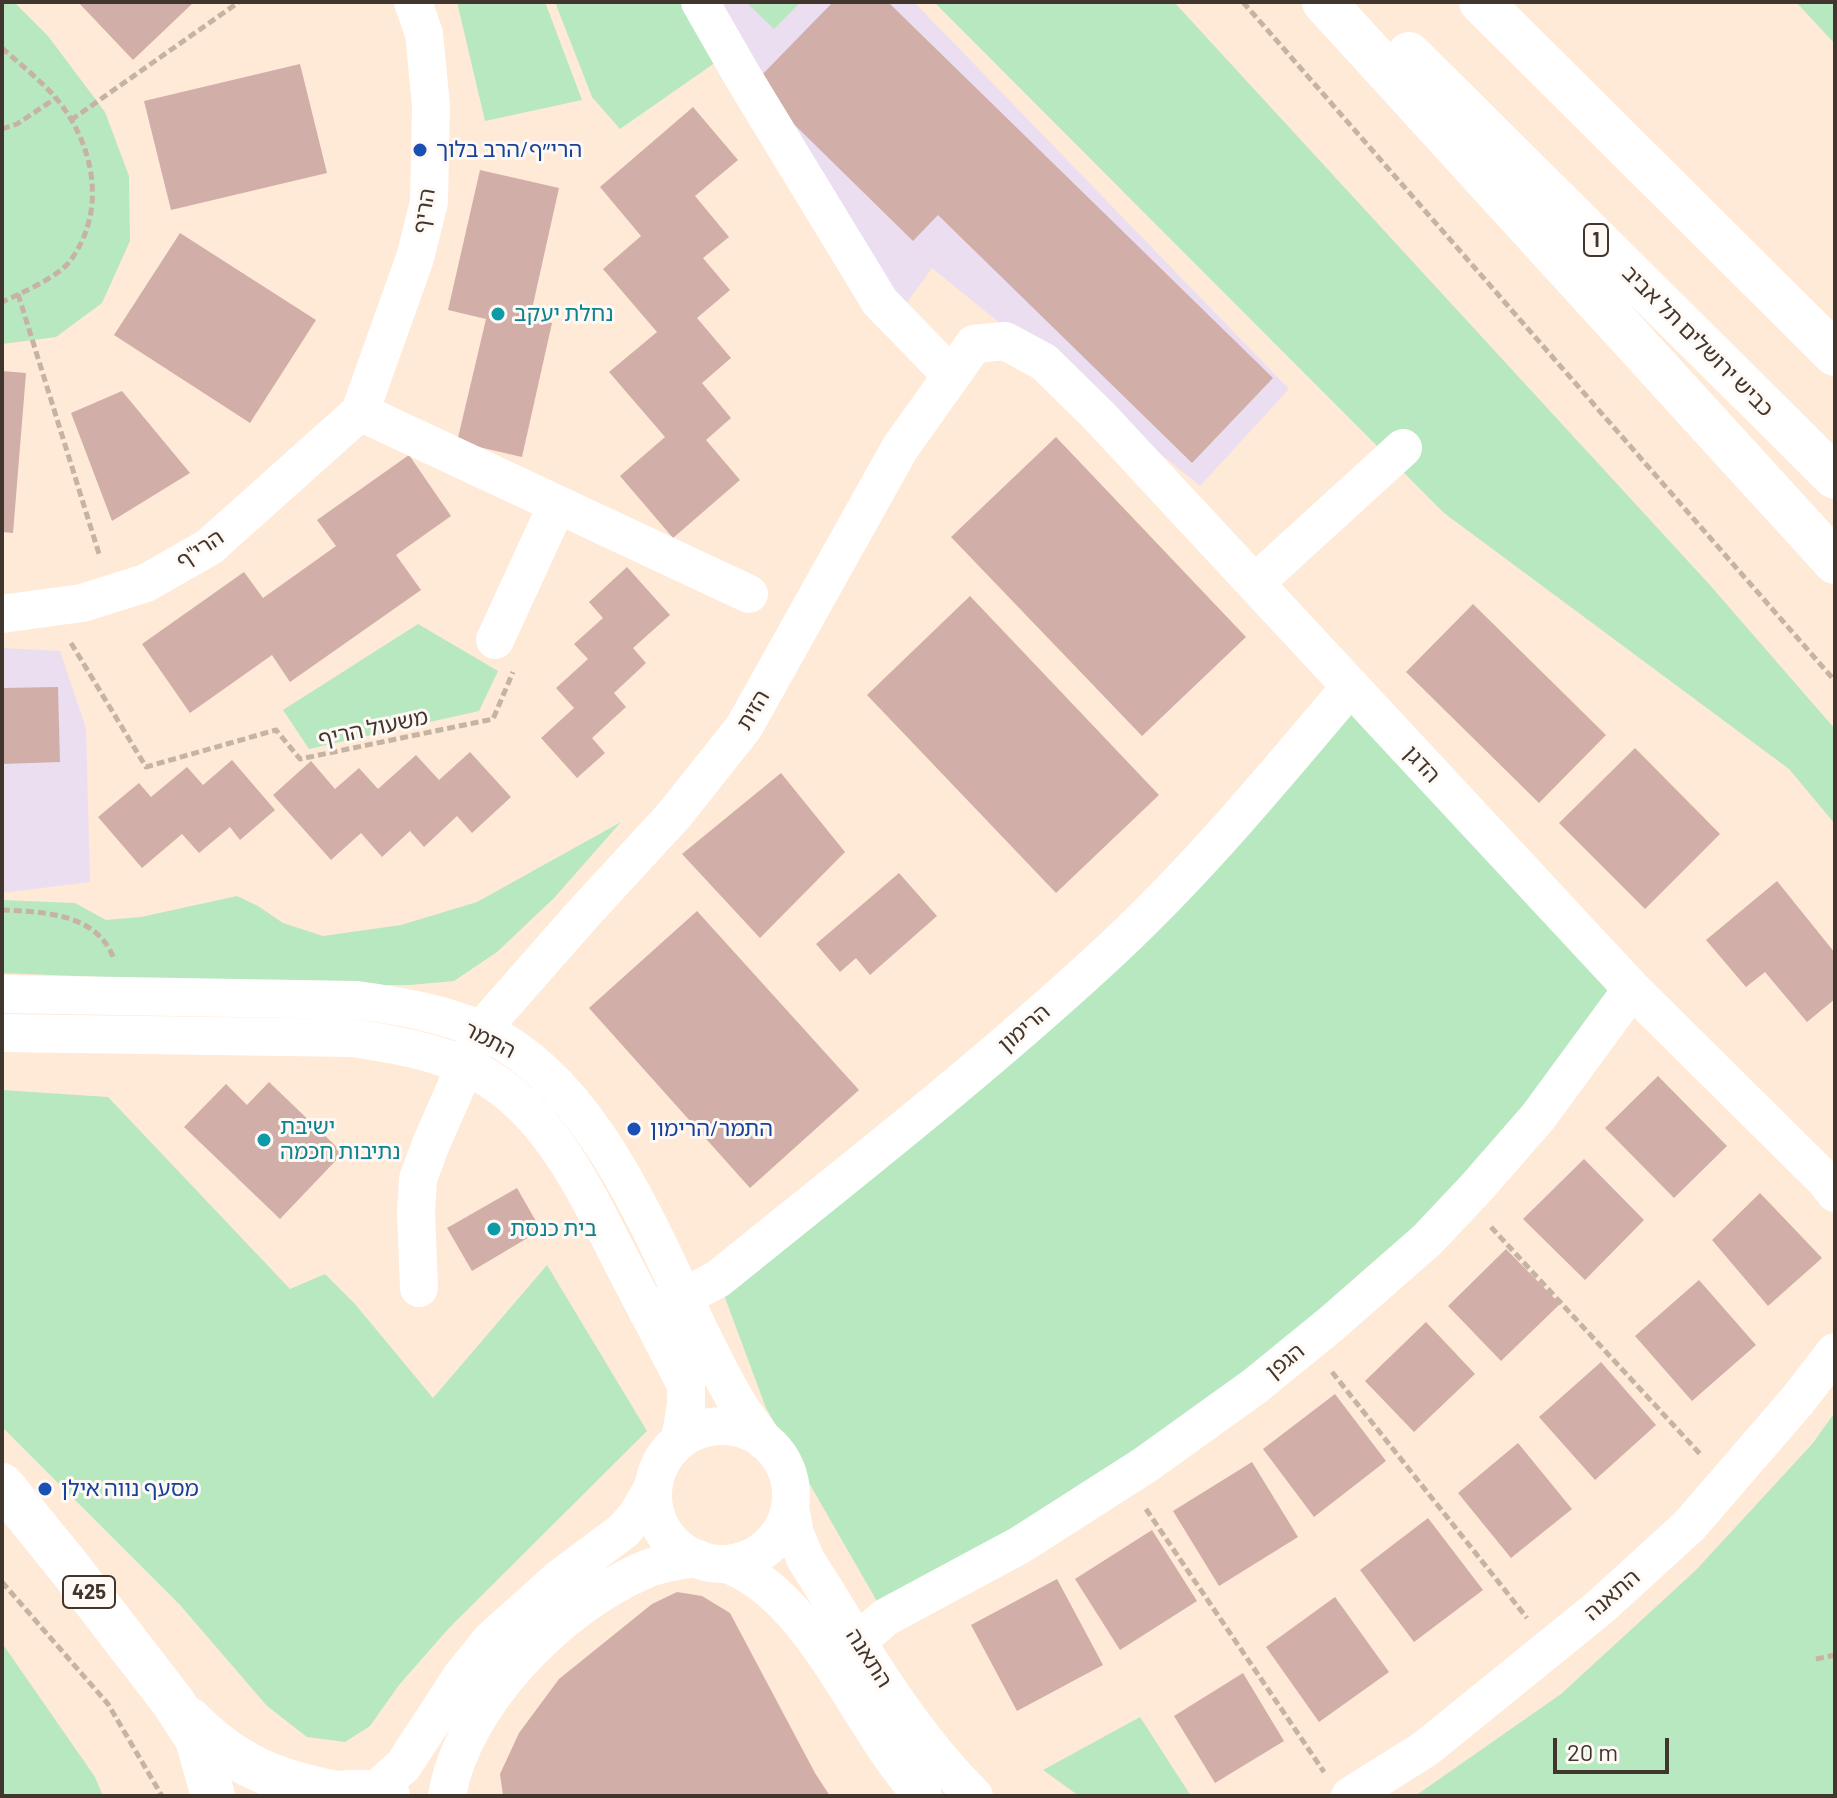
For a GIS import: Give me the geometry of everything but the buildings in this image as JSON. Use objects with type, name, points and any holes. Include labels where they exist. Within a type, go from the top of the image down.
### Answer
[{"type":"main road","points":[[1324,2],[1835,562]]},
{"type":"main road","name":"כביש ירושלים תל אביב","points":[[1357,2],[1835,477]]},
{"type":"main road","points":[[1481,2],[1835,354]]},
{"type":"main road","name":"425","points":[[2,1485],[173,1702],[197,1739],[213,1796]]},
{"type":"main road","name":"425","points":[[173,1702],[212,1742],[238,1759],[290,1784],[356,1794]]},
{"type":"street","name":"הריף","points":[[360,412],[415,258],[429,202],[431,106],[424,34],[413,2]]},
{"type":"street","points":[[700,2],[880,302],[951,375]]},
{"type":"street","name":"הזית","points":[[419,1288],[418,1179],[481,1030],[675,814],[744,727],[900,448],[974,344],[1005,341]]},
{"type":"street","name":"הדגן","points":[[1005,341],[1044,362],[1066,384],[1632,989],[1835,1193]]},
{"type":"street","points":[[360,412],[749,594]]},
{"type":"street","name":"הרי\"ף","points":[[2,614],[82,603],[146,583],[209,547],[360,412]]},
{"type":"street","points":[[1255,583],[1403,448]]},
{"type":"street","points":[[506,650],[557,505]]},
{"type":"street","name":"הרימון","points":[[647,1311],[684,1297],[730,1270],[992,1056],[1099,963],[1231,827],[1351,686]]},
{"type":"street","name":"הגפן","points":[[858,1641],[886,1617],[1020,1545],[1125,1478],[1255,1386],[1308,1342],[1427,1240],[1465,1199],[1538,1117],[1632,989]]},
{"type":"street","name":"התמר","points":[[2,994],[357,1000],[415,1009],[481,1030],[511,1047],[549,1077],[586,1120],[620,1172],[736,1401],[764,1441]]},
{"type":"street","name":"התמר","points":[[2,1033],[353,1038],[407,1046],[465,1066],[489,1079],[522,1105],[555,1143],[586,1192],[686,1385],[680,1440]]},
{"type":"street","name":"התאנה","points":[[1341,1790],[1425,1749],[1599,1608],[1689,1526],[1835,1352]]},
{"type":"street","points":[[356,1794],[403,1766],[461,1677],[491,1640],[560,1578],[623,1531],[637,1515],[652,1489],[658,1465],[672,1445],[704,1428],[728,1426],[751,1432],[764,1441],[782,1460],[790,1483],[790,1507],[782,1529],[766,1548],[746,1560],[644,1570],[582,1606],[551,1632],[508,1676],[466,1735],[451,1771],[447,1796]]},
{"type":"street","points":[[652,1489],[655,1512],[664,1534],[681,1551],[712,1561]]},
{"type":"street","name":"התאנה","points":[[790,1507],[795,1534],[806,1560],[908,1720],[974,1796]]},
{"type":"street","name":"התאנה","points":[[712,1561],[747,1572],[774,1591],[796,1616],[879,1740],[923,1796]]},
{"type":"path","points":[[71,120],[239,2]]},
{"type":"path","points":[[1243,2],[1835,681]]},
{"type":"path","points":[[2,48],[56,98],[82,137],[94,182],[90,221],[69,263],[2,302]]},
{"type":"path","points":[[2,129],[17,124],[56,98]]},
{"type":"path","points":[[18,294],[111,593]]},
{"type":"path","name":"משעול הריף","points":[[50,608],[146,767],[276,730],[300,759],[493,719],[506,650]]},
{"type":"path","points":[[2,910],[69,917],[99,934],[114,956],[117,996]]},
{"type":"path","points":[[1465,1199],[1726,1482]]},
{"type":"path","points":[[1308,1342],[1550,1647]]},
{"type":"path","points":[[1125,1478],[1341,1790]]},
{"type":"path","points":[[2,1582],[108,1704],[162,1796]]},
{"type":"path","points":[[1816,1659],[1835,1655]]},
{"type":"shaded area","points":[[693,2],[914,2],[1289,389],[1200,486],[932,268],[901,311]]},
{"type":"shaded area","points":[[2,648],[60,651],[86,728],[90,882],[2,893]]},
{"type":"green space","points":[[2,2],[14,2],[48,36],[105,112],[129,176],[130,241],[102,303],[56,337],[2,344]]},
{"type":"green space","points":[[457,2],[545,2],[582,100],[485,121]]},
{"type":"green space","points":[[555,2],[699,2],[739,46],[620,129],[592,97]]},
{"type":"green space","points":[[746,2],[801,2],[774,29]]},
{"type":"green space","points":[[934,2],[1174,2],[1709,584],[1835,729],[1835,824],[1789,769],[1444,513]]},
{"type":"green space","points":[[1796,2],[1835,2],[1835,44]]},
{"type":"green space","points":[[418,624],[498,671],[479,711],[309,749],[283,710]]},
{"type":"green space","points":[[1351,686],[1632,989],[1331,1324],[886,1617],[766,1408],[718,1279],[992,1056]]},
{"type":"green space","points":[[621,822],[554,898],[497,952],[454,981],[410,985],[303,985],[2,973],[2,900],[75,903],[106,920],[141,917],[237,896],[283,923],[323,936],[401,925],[477,902]]},
{"type":"green space","points":[[2,1090],[108,1097],[290,1289],[325,1274],[355,1304],[433,1398],[547,1265],[647,1431],[449,1628],[399,1685],[370,1726],[345,1742],[307,1737],[267,1706],[180,1605],[2,1427]]},
{"type":"green space","points":[[1835,1412],[1835,1796],[1415,1796],[1561,1694],[1696,1570],[1813,1443]]},
{"type":"green space","points":[[2,1643],[95,1777],[103,1796],[2,1796]]},
{"type":"green space","points":[[1140,1717],[1191,1796],[1079,1796],[1043,1770]]},
{"type":"place","name":"הרי״ף/הרב בלוך","points":[[420,150]]},
{"type":"place","name":"נחלת יעקב","points":[[498,314]]},
{"type":"place","name":"התמר/הרימון","points":[[634,1129]]},
{"type":"place","name":"ישיבת נתיבות חכמה","points":[[264,1140]]},
{"type":"place","name":"בית כנסת","points":[[494,1229]]},
{"type":"place","name":"מסעף נווה אילן","points":[[45,1489]]}]
